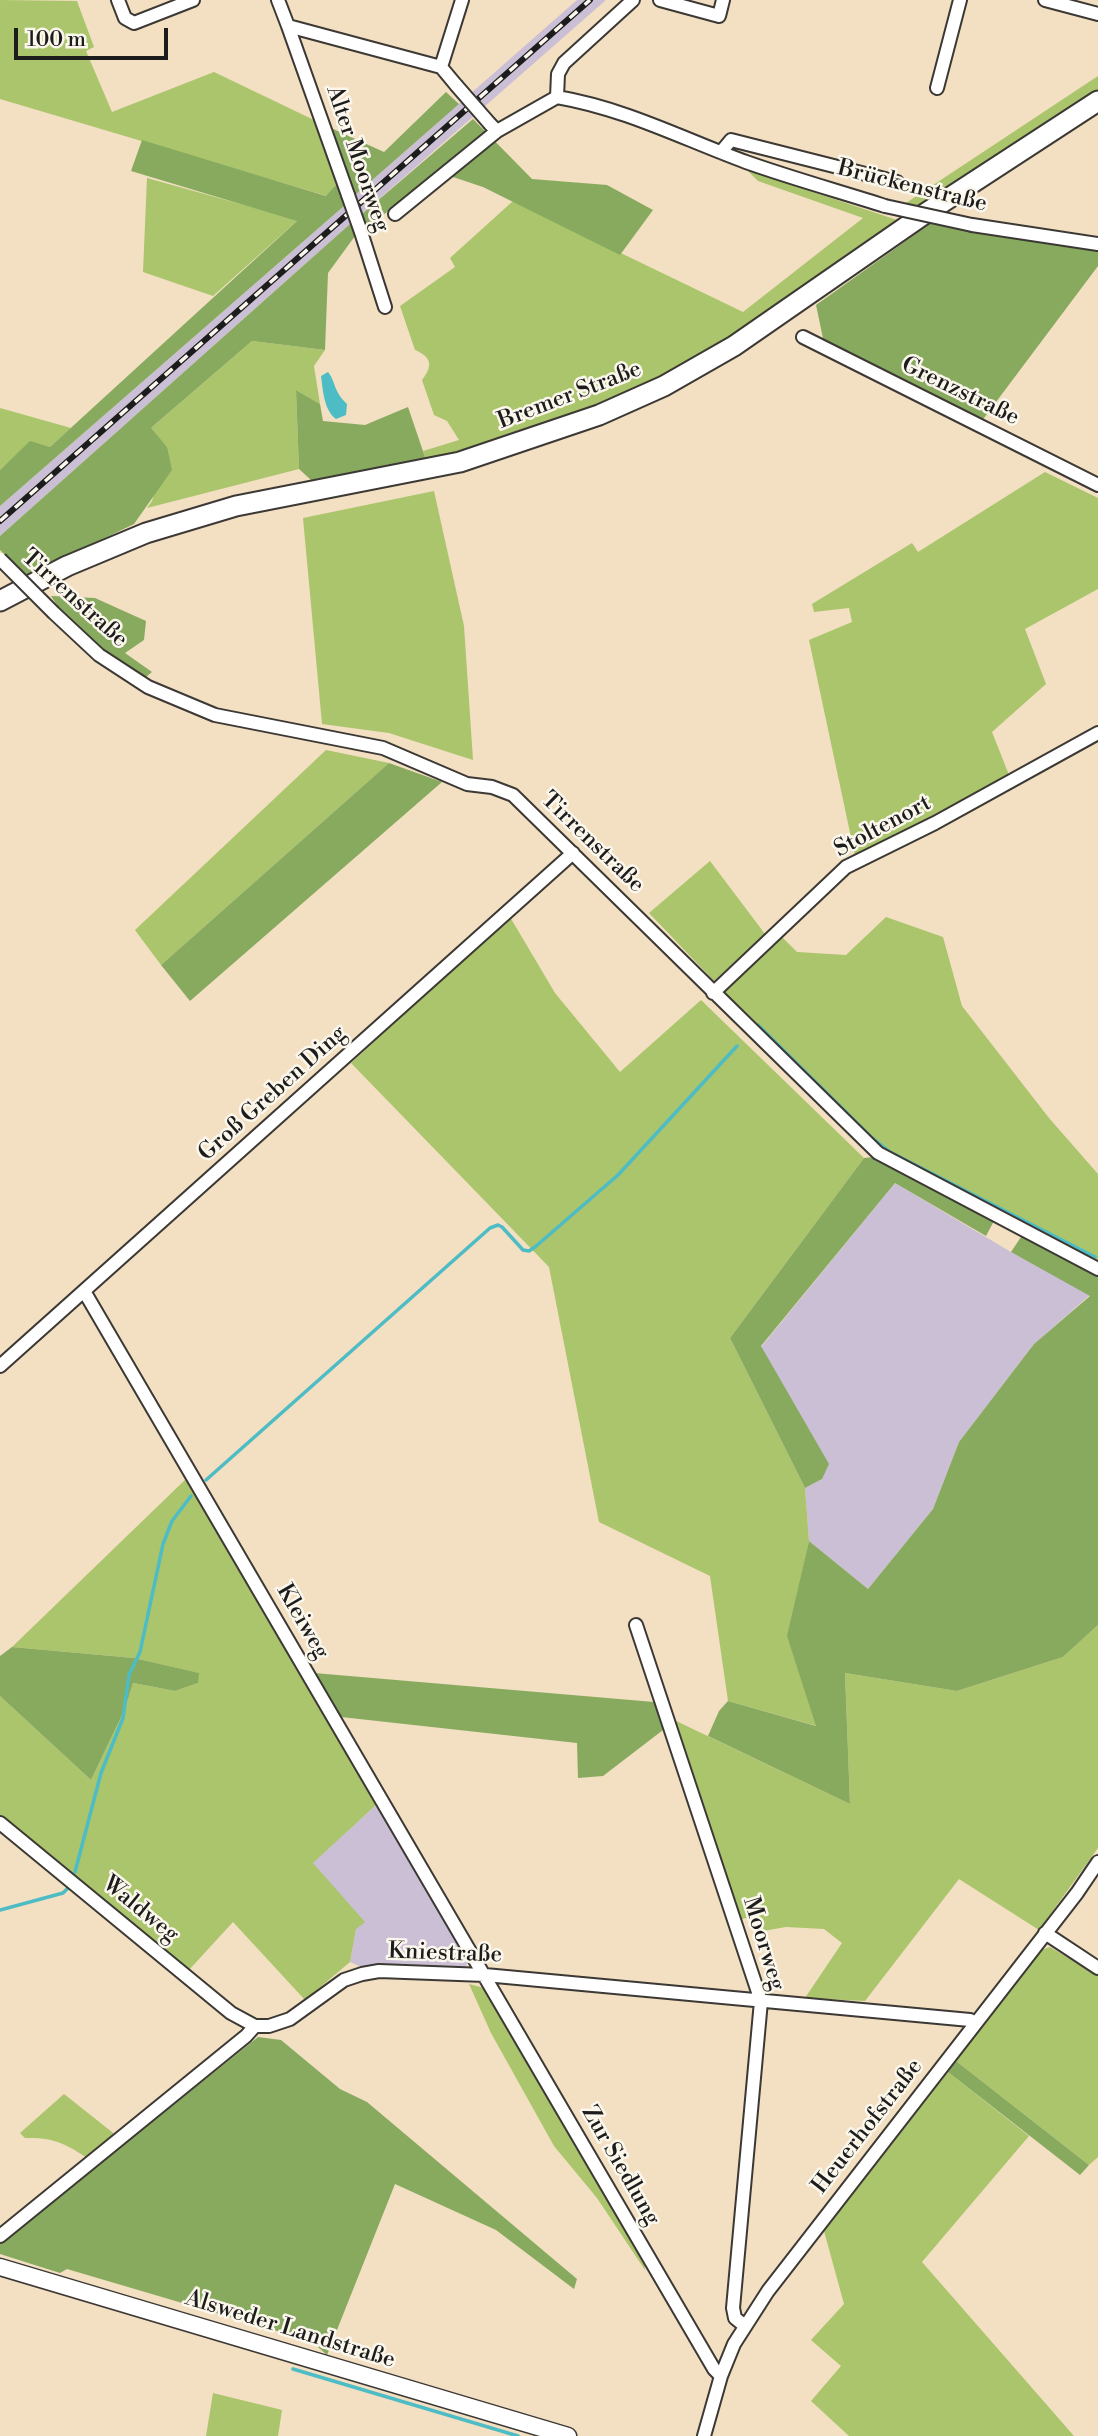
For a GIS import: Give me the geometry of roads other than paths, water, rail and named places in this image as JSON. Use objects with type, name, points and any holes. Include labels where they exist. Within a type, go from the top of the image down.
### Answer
[{"type":"main road","name":"Bremer Straße","points":[[0,601],[66,566],[146,533],[236,506],[460,462],[610,411],[664,386],[734,346],[923,215],[1098,101]]},
{"type":"street","points":[[118,0],[125,18],[134,23],[193,0]]},
{"type":"street","points":[[278,0],[288,26],[442,67],[494,127]]},
{"type":"street","points":[[442,67],[462,0]]},
{"type":"street","points":[[395,214],[494,127],[557,97],[558,74],[564,63],[633,0]]},
{"type":"street","points":[[660,0],[719,16],[723,0]]},
{"type":"street","points":[[937,89],[960,0]]},
{"type":"street","points":[[1045,0],[1098,14]]},
{"type":"street","name":"Alter Moorweg","points":[[288,26],[362,232],[385,306]]},
{"type":"street","name":"Brückenstraße","points":[[557,97],[637,117],[721,152],[885,206],[972,225],[1098,244]]},
{"type":"street","name":"Brückenstraße","points":[[721,152],[731,140],[897,182]]},
{"type":"street","name":"Grenzstraße","points":[[803,337],[1098,485]]},
{"type":"street","name":"Tirrenstraße","points":[[0,559],[100,655],[148,687],[215,715],[383,748],[467,785],[492,787],[513,795],[878,1153],[1098,1269]]},
{"type":"street","name":"Stoltenort","points":[[713,993],[846,867],[935,823],[1098,733]]},
{"type":"street","name":"Groß Greben Ding","points":[[0,1366],[573,853]]},
{"type":"street","name":"Kleiweg","points":[[84,1291],[485,1975]]},
{"type":"street","name":"Moorweg","points":[[636,1625],[761,2001],[733,2308],[736,2318],[745,2326]]},
{"type":"street","name":"Waldweg","points":[[0,1823],[232,2013],[255,2026]]},
{"type":"street","name":"Heuerhofstraße","points":[[704,2436],[721,2376],[734,2344],[768,2291],[1098,1862]]},
{"type":"street","points":[[1045,1933],[1098,1968]]},
{"type":"street","name":"Kniestraße","points":[[255,2026],[269,2026],[290,2019],[331,1989],[362,1974],[379,1971],[485,1975],[970,2020],[975,2024]]},
{"type":"street","name":"Zur Siedlung","points":[[485,1975],[714,2369],[721,2376]]},
{"type":"street","points":[[0,2236],[236,2045],[255,2026]]},
{"type":"street","name":"Alsweder Landstraße","points":[[0,2267],[568,2436]]},
{"type":"water","points":[[328,372],[339,395],[347,404],[346,415],[336,419],[329,411],[323,394],[321,376]]},
{"type":"waterway","points":[[758,1025],[871,1137],[890,1152],[1095,1257]]},
{"type":"waterway","points":[[206,1480],[490,1228],[498,1225],[502,1227],[523,1250],[529,1251],[535,1247],[618,1175],[737,1046]]},
{"type":"waterway","points":[[75,1872],[101,1773],[123,1718],[129,1675],[140,1652],[163,1544],[172,1521],[191,1496]]},
{"type":"waterway","points":[[0,1910],[63,1893],[69,1887]]},
{"type":"waterway","points":[[293,2369],[518,2436]]},
{"type":"railway","points":[[0,521],[590,0]]}]
